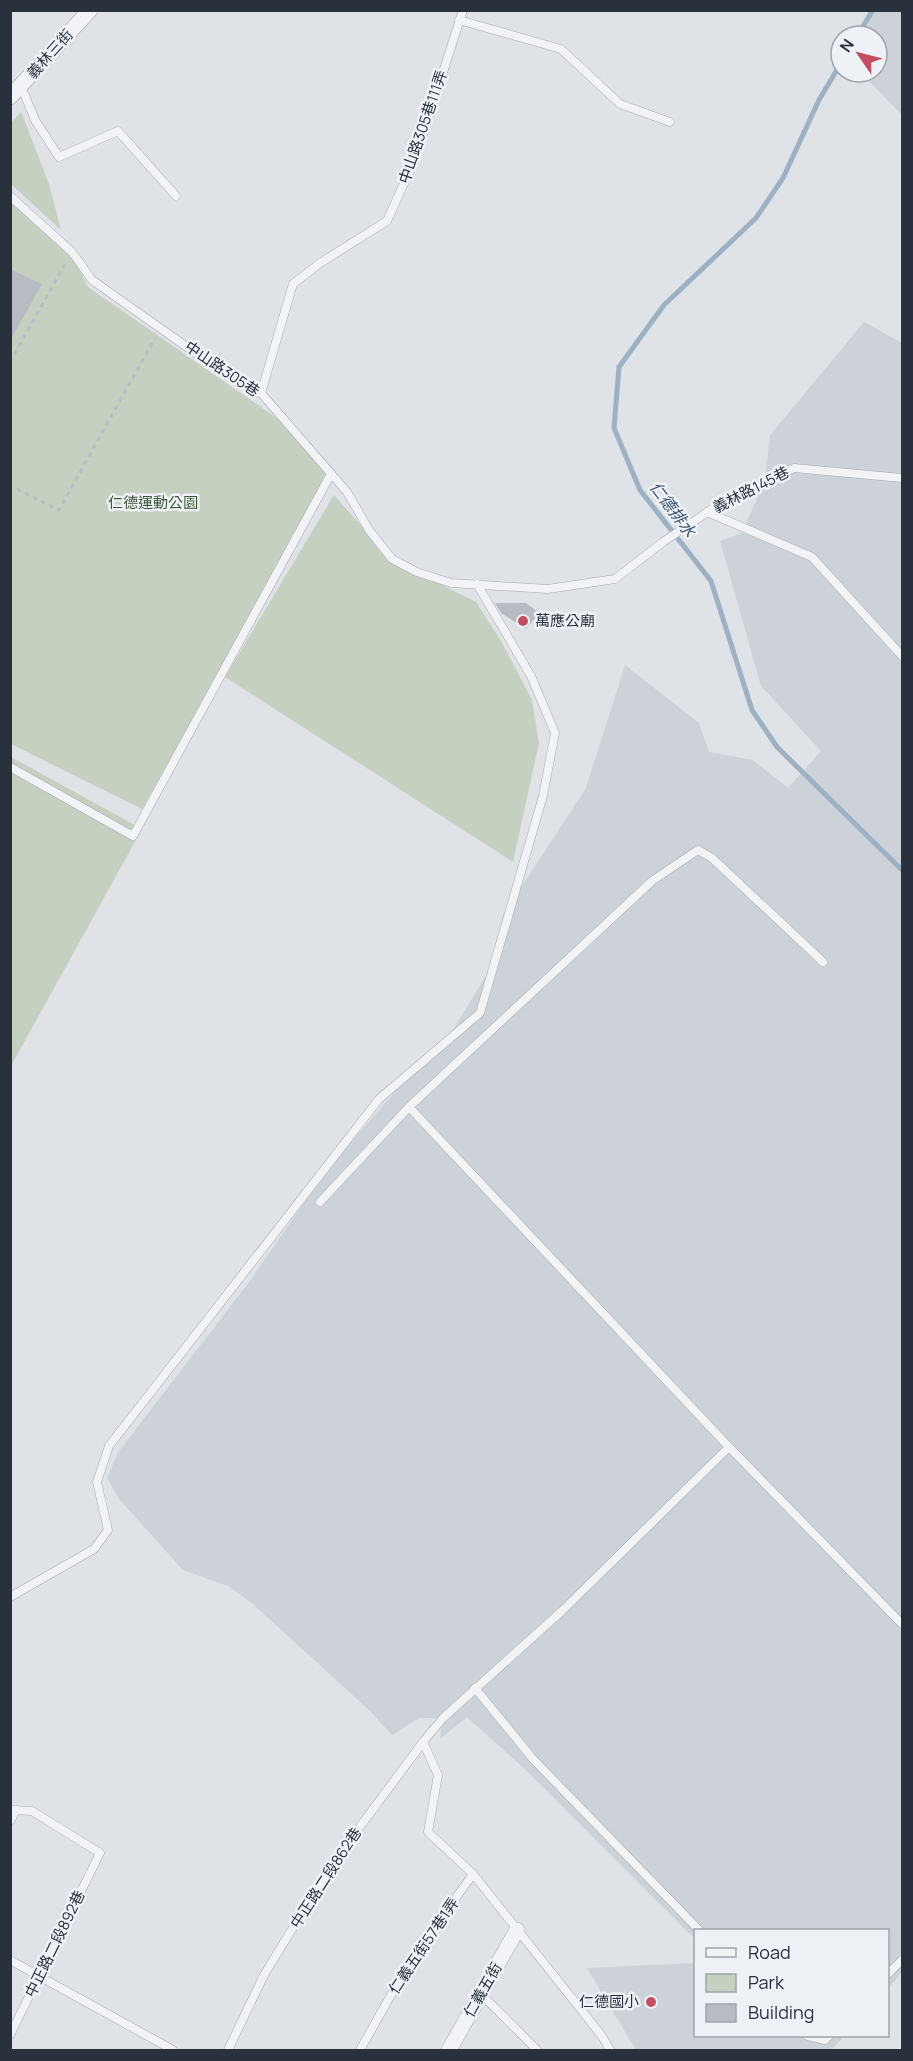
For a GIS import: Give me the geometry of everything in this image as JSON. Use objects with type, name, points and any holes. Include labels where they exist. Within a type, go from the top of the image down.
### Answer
[{"type":"street","name":"義林三街","points":[[10,98],[16,81],[90,10]]},
{"type":"street","name":"仁義五街","points":[[449,2050],[518,1930]]},
{"type":"lane","name":"中山路305巷111弄","points":[[261,393],[293,284],[320,263],[387,221],[415,159],[463,10]]},
{"type":"lane","points":[[459,20],[561,48],[620,104],[670,122]]},
{"type":"lane","points":[[16,81],[35,120],[59,157],[118,131],[176,196]]},
{"type":"lane","name":"中山路305巷","points":[[10,196],[72,252],[92,280],[161,326],[194,352],[261,393],[346,492],[369,530],[392,560],[417,572],[451,583],[477,584]]},
{"type":"lane","name":"義林路145巷","points":[[477,584],[548,589],[615,579],[667,539],[721,503],[794,468],[903,478]]},
{"type":"lane","points":[[10,767],[133,836],[330,474]]},
{"type":"lane","points":[[707,512],[812,557],[903,656]]},
{"type":"lane","points":[[10,1598],[94,1549],[108,1530],[97,1482],[109,1446],[379,1099],[480,1013],[543,796],[555,733],[531,676],[477,584]]},
{"type":"lane","points":[[320,1202],[409,1107],[652,880],[698,850],[712,858],[823,962]]},
{"type":"lane","points":[[409,1107],[729,1447],[903,1624]]},
{"type":"lane","name":"中正路二段862巷","points":[[228,2050],[264,1975],[330,1867],[423,1742],[443,1718],[563,1610],[729,1447]]},
{"type":"lane","points":[[475,1688],[533,1760],[698,1929]]},
{"type":"lane","points":[[423,1742],[438,1775],[428,1832],[473,1874],[602,2036],[610,2050]]},
{"type":"lane","points":[[10,1821],[13,1810]]},
{"type":"lane","name":"中正路二段892巷","points":[[10,2035],[100,1853],[33,1811],[13,1810]]},
{"type":"lane","name":"仁義五街57巷1弄","points":[[360,2050],[409,1963],[473,1874]]},
{"type":"lane","points":[[10,1960],[173,2050]]},
{"type":"lane","points":[[889,1973],[903,1960]]},
{"type":"lane","points":[[481,1994],[537,2050]]},
{"type":"lane","points":[[812,2037],[825,2040],[828,2037]]},
{"type":"path","points":[[10,362],[72,252]]},
{"type":"path","points":[[17,489],[59,510],[161,326]]},
{"type":"shaded area","points":[[868,11],[902,11],[902,115],[872,84],[889,84],[889,24],[868,24]]},
{"type":"shaded area","points":[[864,322],[902,343],[902,1972],[889,1988],[889,1929],[694,1929],[694,1938],[527,1771],[467,1717],[440,1739],[443,1718],[419,1718],[392,1735],[370,1711],[253,1604],[228,1586],[183,1570],[119,1499],[107,1478],[119,1451],[249,1282],[327,1170],[407,1078],[450,1035],[493,964],[503,915],[586,788],[625,665],[699,723],[709,752],[753,760],[788,788],[821,751],[761,686],[720,541],[742,533],[765,480],[770,435]]},
{"type":"shaded area","name":"仁德國小","points":[[694,1963],[694,2037],[843,2037],[831,2050],[636,2050],[587,1968]]},
{"type":"green space","points":[[21,112],[49,184],[61,230],[11,184],[11,123]]},
{"type":"green space","name":"仁德運動公園","points":[[10,192],[67,244],[88,287],[288,426],[329,479],[142,809],[11,744]]},
{"type":"green space","points":[[334,495],[390,559],[476,602],[501,641],[532,700],[539,743],[513,862],[225,677]]},
{"type":"green space","points":[[11,757],[142,829],[11,1066]]},
{"type":"building","points":[[10,269],[42,284],[10,341]]},
{"type":"building","name":"萬應公廟","points":[[495,603],[526,603],[539,613],[526,629],[501,613]]},
{"type":"waterway","name":"仁德排水","points":[[864,24],[873,10]]},
{"type":"waterway","name":"仁德排水","points":[[829,83],[783,178],[756,218],[664,305],[619,367],[614,428],[640,490],[711,581],[752,710],[777,747],[902,870]]},
{"type":"place","name":"萬應公廟","points":[[523,621]]},
{"type":"place","name":"仁德國小","points":[[651,2002]]}]
